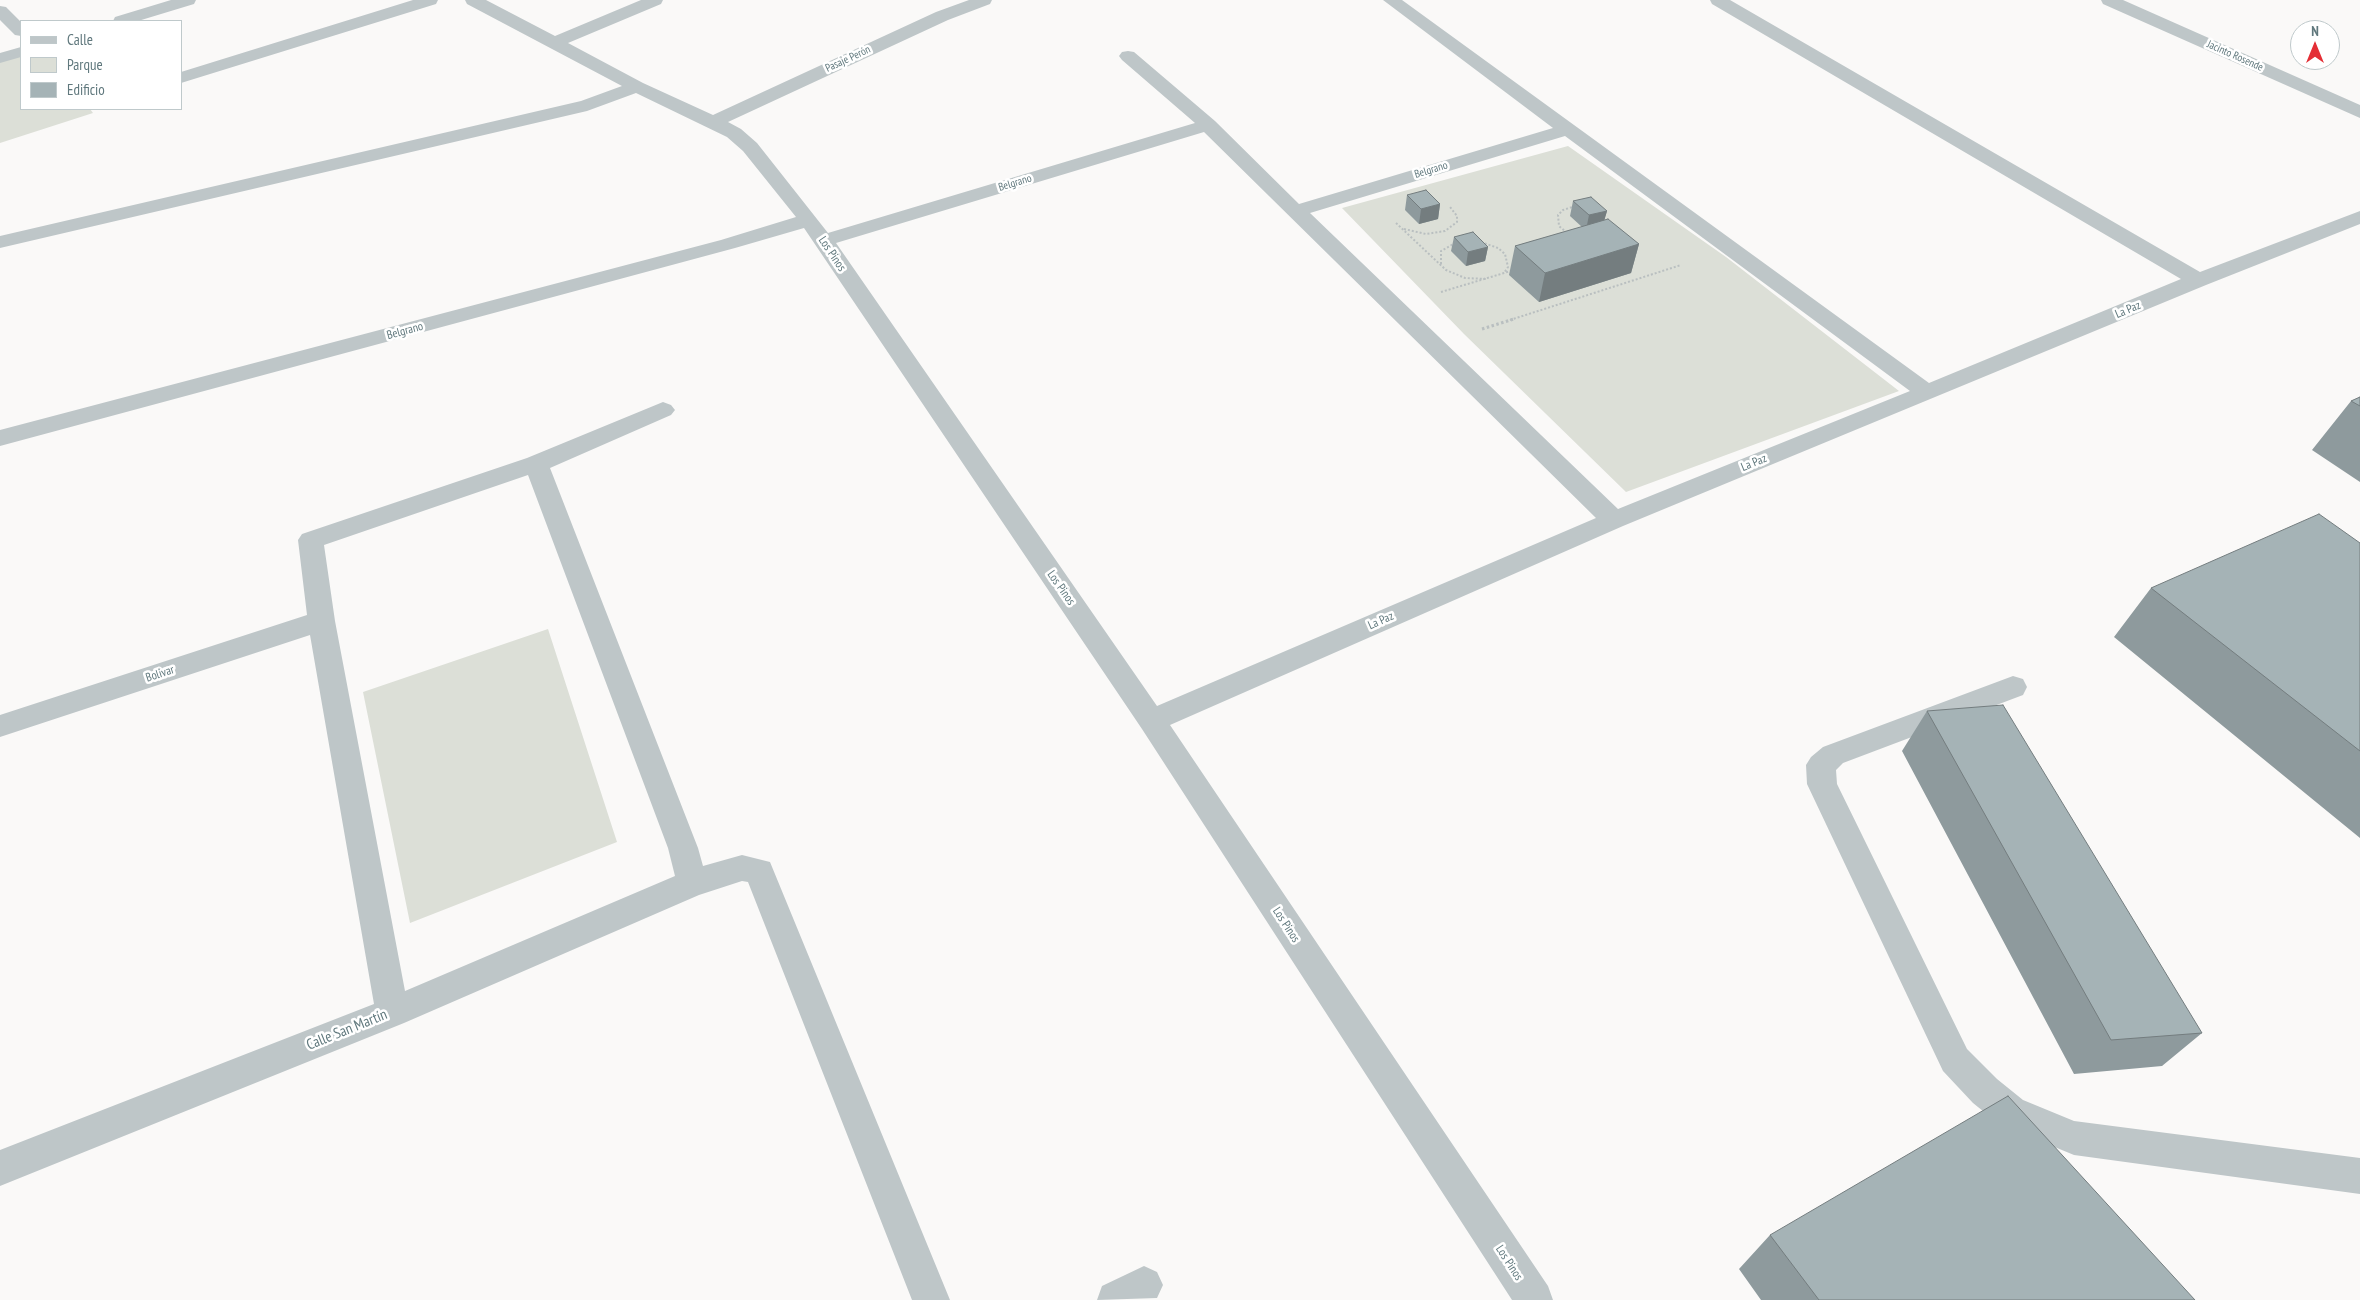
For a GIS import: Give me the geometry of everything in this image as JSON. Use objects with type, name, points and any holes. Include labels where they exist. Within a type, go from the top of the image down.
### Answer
[{"type":"street","points":[[124,20],[188,0]]},
{"type":"street","points":[[182,78],[430,0]]},
{"type":"street","name":"Los Pinos","points":[[473,0],[556,42],[637,87],[734,133],[750,147],[816,230],[1152,721],[1534,1300]]},
{"type":"street","points":[[556,42],[655,0]]},
{"type":"street","name":"Pasaje Perón","points":[[713,122],[942,16],[984,0]]},
{"type":"street","points":[[1391,0],[1566,130],[1928,393]]},
{"type":"street","points":[[1718,0],[2198,280]]},
{"type":"street","name":"Jacinto Rosende","points":[[2109,0],[2360,112]]},
{"type":"street","points":[[0,11],[20,30]]},
{"type":"street","points":[[0,58],[20,52]]},
{"type":"street","points":[[1128,56],[1208,125],[1614,520]]},
{"type":"street","points":[[0,242],[587,105],[637,87]]},
{"type":"street","name":"Belgrano","points":[[0,438],[699,252],[816,230],[1208,125]]},
{"type":"street","name":"Belgrano","points":[[1296,211],[1566,130]]},
{"type":"street","name":"La Paz","points":[[1152,721],[1614,520],[1928,393],[2198,280],[2360,217]]},
{"type":"street","points":[[392,1012],[321,621],[311,540],[536,464],[663,410]]},
{"type":"street","points":[[536,464],[683,848],[692,883]]},
{"type":"street","name":"Bolivar","points":[[0,726],[321,621]]},
{"type":"street","points":[[2013,687],[1832,755],[1822,765],[1822,784],[1955,1060],[1984,1091],[2011,1112],[2074,1138],[2360,1176]]},
{"type":"street","name":"Calle San Martín","points":[[0,1168],[392,1012],[692,883],[742,868],[759,871],[931,1300]]},
{"type":"path","points":[[1574,237],[1559,226],[1558,215],[1571,206],[1581,204]]},
{"type":"path","points":[[1398,225],[1405,230],[1426,234],[1446,231],[1457,222],[1455,210],[1448,205]]},
{"type":"path","points":[[1393,219],[1446,270],[1465,278],[1487,279]]},
{"type":"path","points":[[1477,241],[1488,243],[1505,254],[1508,267],[1499,275]]},
{"type":"path","points":[[1446,270],[1441,264],[1441,251],[1447,246],[1460,242]]},
{"type":"path","points":[[1432,345],[1732,250]]},
{"type":"path","points":[[1392,305],[1517,270]]},
{"type":"green space","points":[[20,52],[20,110],[91,110],[93,113],[0,143],[0,58]]},
{"type":"green space","points":[[1568,146],[1726,257],[1899,391],[1626,492],[1464,334],[1342,208]]},
{"type":"green space","points":[[548,629],[617,842],[410,923],[363,692]]},
{"type":"building","points":[[1426,190],[1440,204],[1421,209],[1407,195]]},
{"type":"building","points":[[1591,197],[1607,211],[1589,215],[1573,201]]},
{"type":"building","points":[[1608,219],[1639,244],[1545,273],[1515,246]]},
{"type":"building","points":[[1473,232],[1488,247],[1468,252],[1454,237]]},
{"type":"building","points":[[2360,397],[2360,406],[2351,401]]},
{"type":"building","points":[[2319,514],[2360,543],[2360,751],[2151,588]]},
{"type":"building","points":[[2003,705],[2202,1033],[2111,1040],[1927,711]]},
{"type":"building","points":[[2008,1096],[2195,1300],[1819,1300],[1770,1235]]}]
